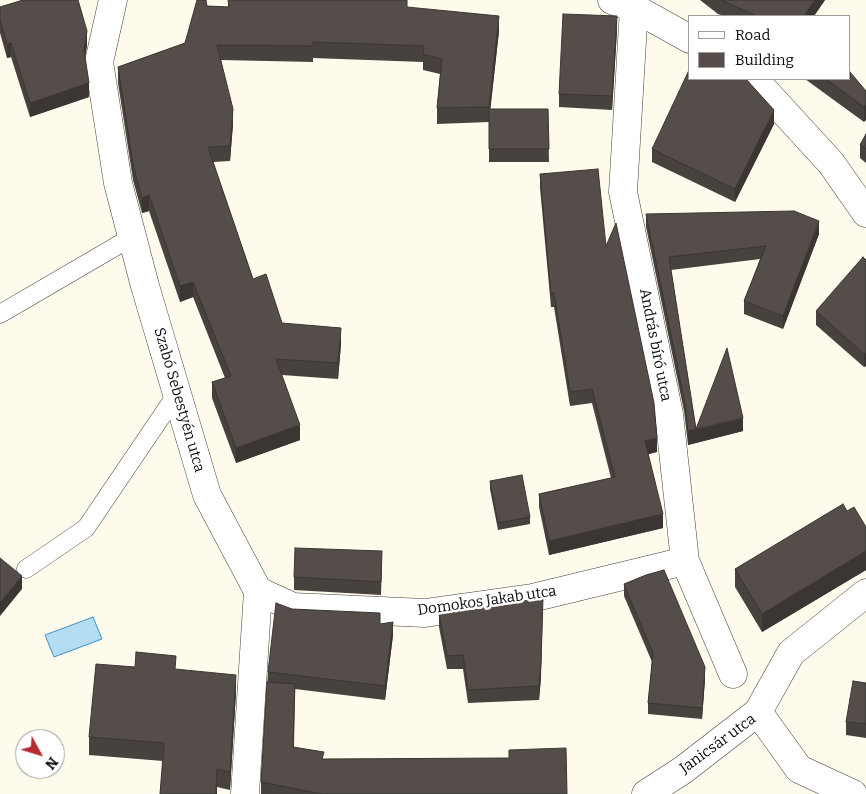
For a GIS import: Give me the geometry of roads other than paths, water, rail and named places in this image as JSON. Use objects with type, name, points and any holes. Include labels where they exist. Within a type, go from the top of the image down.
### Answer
[{"type":"street","name":"Szabó Sebestyén utca","points":[[113,0],[99,62],[118,183],[207,495],[258,591]]},
{"type":"street","points":[[623,4],[688,38]]},
{"type":"street","name":"András bíró utca","points":[[623,4],[623,192],[669,414],[685,561],[733,674]]},
{"type":"street","points":[[755,80],[831,163],[866,213]]},
{"type":"street","name":"Domokos Jakab utca","points":[[258,591],[293,607],[425,613],[532,598],[685,561]]},
{"type":"street","points":[[245,794],[258,591]]},
{"type":"street","points":[[758,712],[791,653],[866,593]]},
{"type":"street","name":"Janicsár utca","points":[[646,794],[683,770],[758,712],[799,769],[853,794]]},
{"type":"lane","points":[[0,314],[132,237]]},
{"type":"lane","points":[[26,569],[86,528],[178,392]]},
{"type":"water","points":[[93,617],[102,639],[54,657],[45,635]]}]
